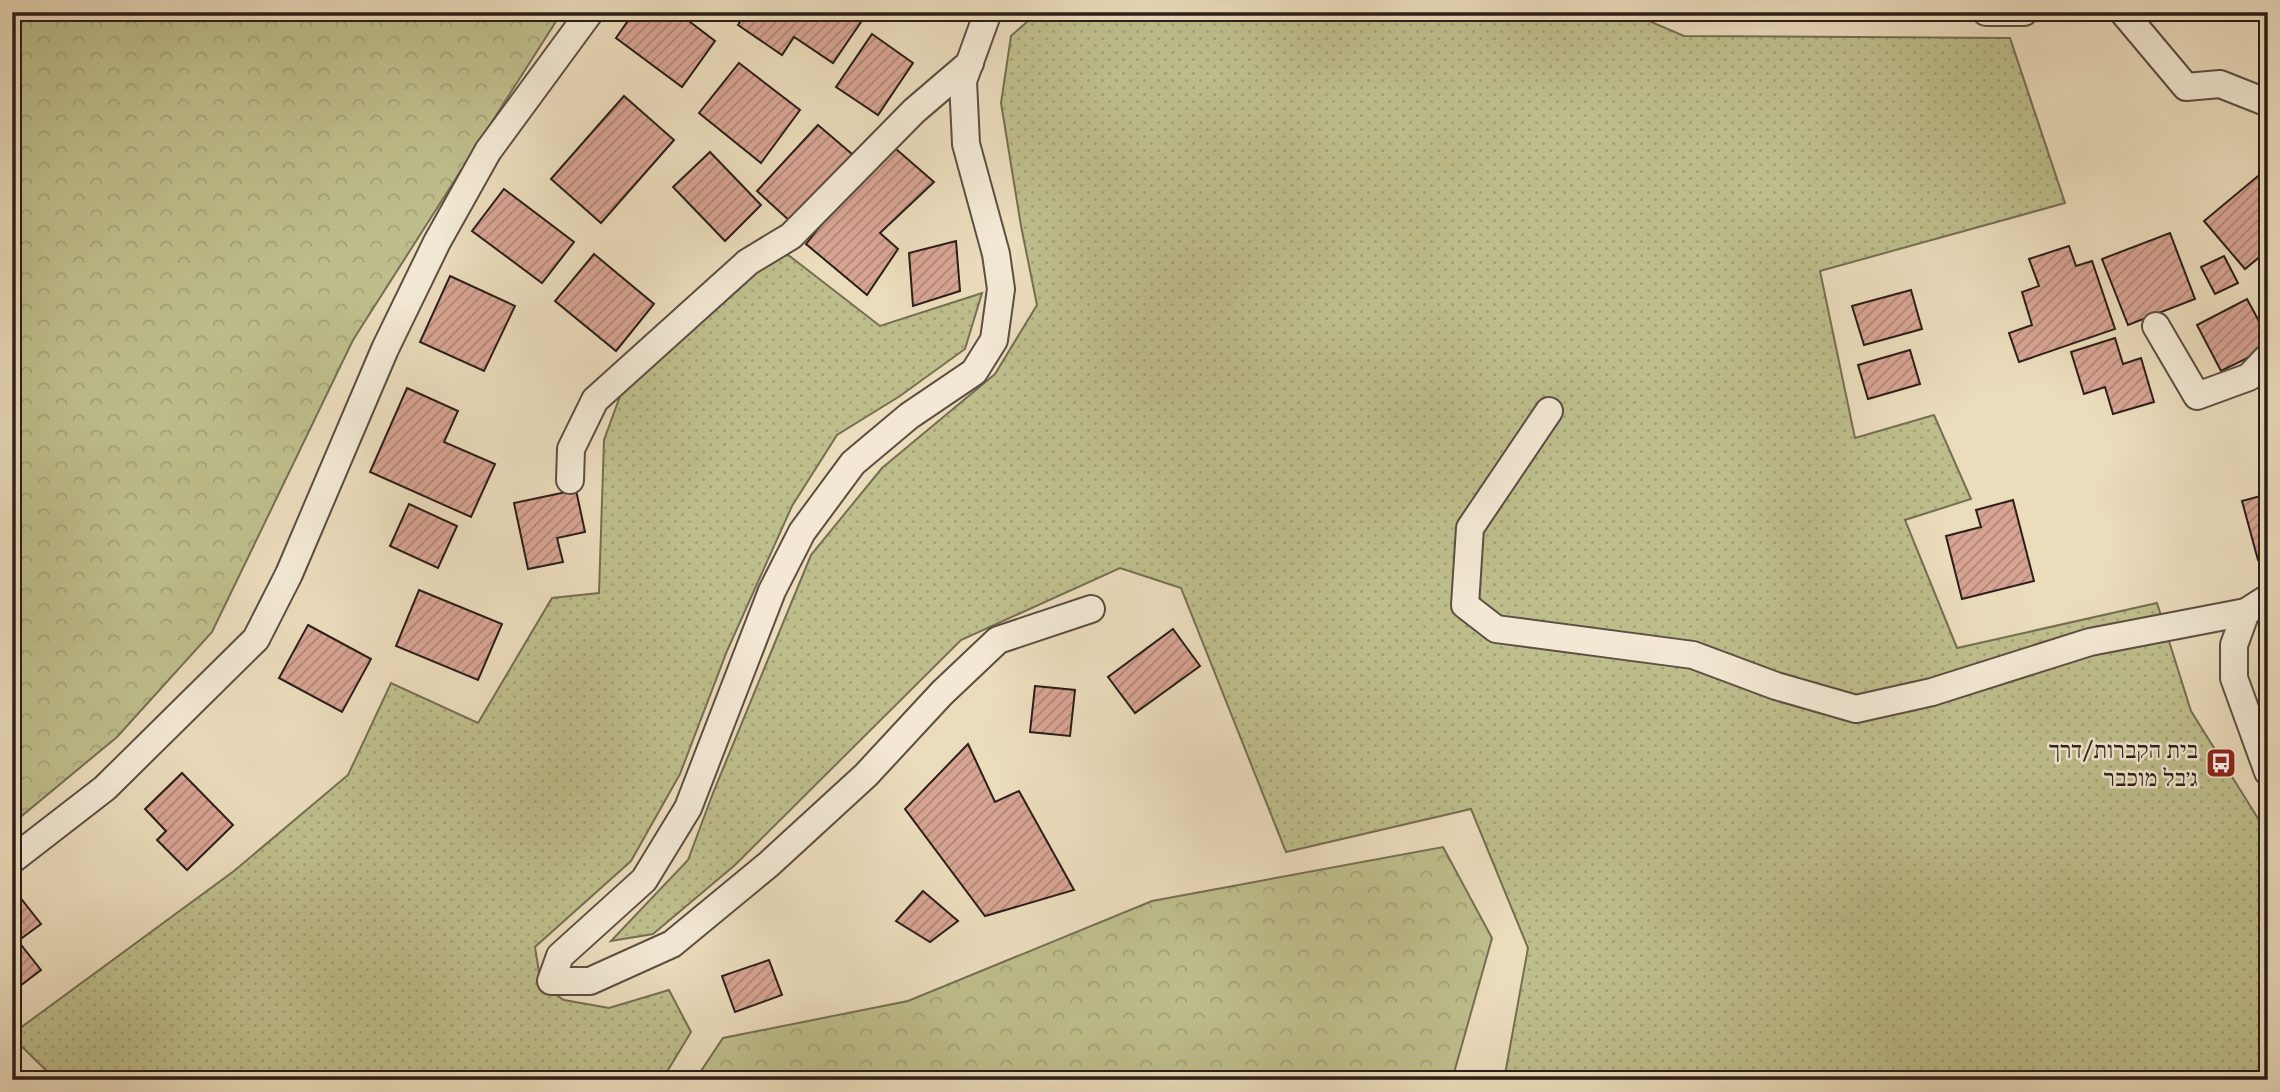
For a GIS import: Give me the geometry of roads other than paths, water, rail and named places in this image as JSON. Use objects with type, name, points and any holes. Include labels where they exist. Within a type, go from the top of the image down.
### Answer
[{"type":"street","points":[[12,860],[105,788],[256,639],[289,574],[385,349],[437,242],[488,151],[590,12]]},
{"type":"street","points":[[988,12],[963,81],[966,144],[996,254],[1001,289],[994,340],[974,372],[909,416],[853,463],[802,532],[772,591],[688,808],[644,880],[560,956],[551,981],[590,981],[672,944],[769,864],[866,775],[942,692],[998,639],[1091,609]]},
{"type":"street","points":[[1986,12],[2024,12]]},
{"type":"street","points":[[2123,12],[2186,86],[2220,84],[2268,103]]},
{"type":"street","points":[[569,481],[571,449],[595,400],[748,262],[791,236],[914,111],[970,63]]},
{"type":"street","points":[[2157,326],[2197,396],[2249,377],[2268,357]]},
{"type":"street","points":[[1549,411],[1469,528],[1465,605],[1496,629],[1693,656],[1776,686],[1856,709],[1932,692],[2090,642],[2257,605]]},
{"type":"street","points":[[2257,605],[2234,645],[2234,678],[2268,772]]},
{"type":"place","name":"בית הקברות/דרך ג׳בל מוכבר","points":[[2221,763]]}]
